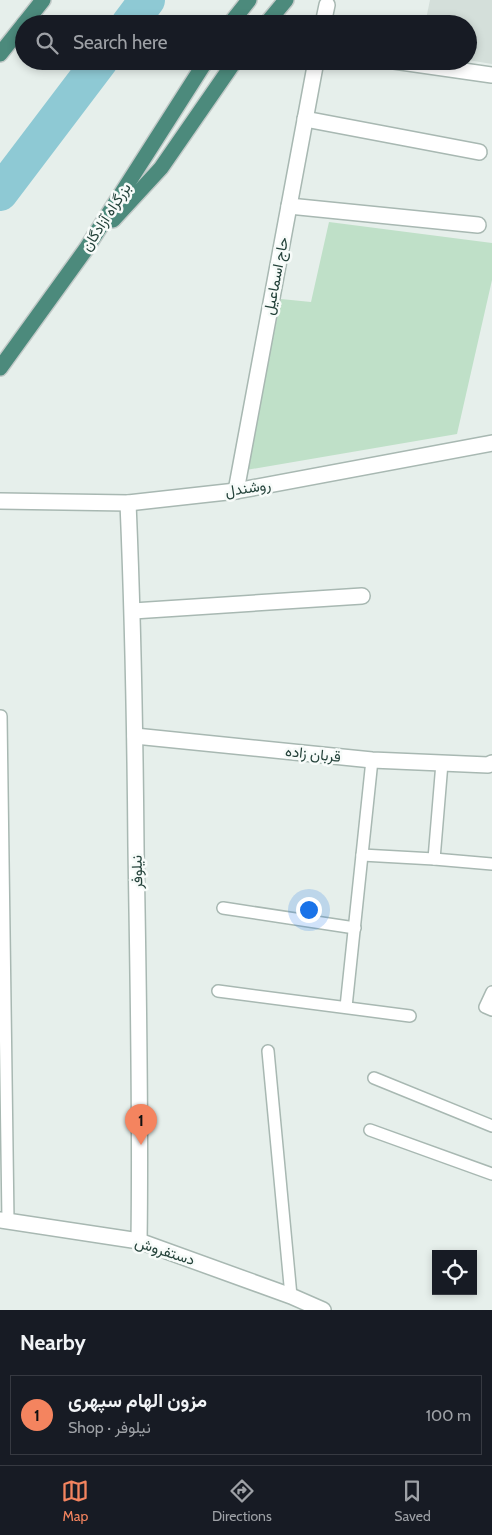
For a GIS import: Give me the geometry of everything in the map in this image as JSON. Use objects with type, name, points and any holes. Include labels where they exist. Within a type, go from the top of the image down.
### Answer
[{"type":"highway","points":[[31,15],[43,0]]},
{"type":"highway","points":[[237,15],[249,0]]},
{"type":"highway","points":[[274,15],[286,0]]},
{"type":"highway","points":[[0,54],[15,35]]},
{"type":"highway","name":"بزرگراه آزادگان","points":[[0,368],[86,249],[200,70]]},
{"type":"highway","points":[[86,249],[161,168],[229,70]]},
{"type":"street","points":[[325,15],[327,4]]},
{"type":"street","name":"حاج اسماعیل","points":[[236,491],[314,70]]},
{"type":"street","points":[[457,70],[492,75]]},
{"type":"street","points":[[305,119],[478,152]]},
{"type":"street","points":[[289,206],[478,225]]},
{"type":"street","name":"روشندل","points":[[0,501],[128,503],[236,491],[492,443]]},
{"type":"street","name":"نیلوفر","points":[[128,503],[133,610],[135,736],[140,1130],[138,1241]]},
{"type":"street","points":[[133,610],[362,596]]},
{"type":"street","name":"قربان زاده","points":[[135,736],[372,760],[488,765],[492,763]]},
{"type":"street","name":"دستفروش","points":[[4,1221],[138,1241],[291,1296],[323,1310]]},
{"type":"lane","points":[[2,716],[4,1221]]},
{"type":"lane","points":[[346,1007],[372,760]]},
{"type":"lane","points":[[434,859],[442,763]]},
{"type":"lane","points":[[362,855],[492,864]]},
{"type":"lane","points":[[223,908],[355,928]]},
{"type":"lane","points":[[218,991],[410,1016]]},
{"type":"lane","points":[[492,992],[485,1007],[492,1010]]},
{"type":"lane","points":[[268,1051],[291,1296]]},
{"type":"lane","points":[[374,1078],[492,1126]]},
{"type":"lane","points":[[370,1130],[492,1174]]},
{"type":"shaded area","points":[[430,0],[492,0],[492,64],[477,62],[477,15],[427,15]]},
{"type":"green space","points":[[329,222],[492,243],[492,280],[457,434],[246,470],[281,299],[311,302]]},
{"type":"waterway","points":[[136,15],[147,0]]},
{"type":"waterway","points":[[0,193],[93,70]]},
{"type":"place","name":"مزون الهام سپهری","points":[[141,1145]]}]
